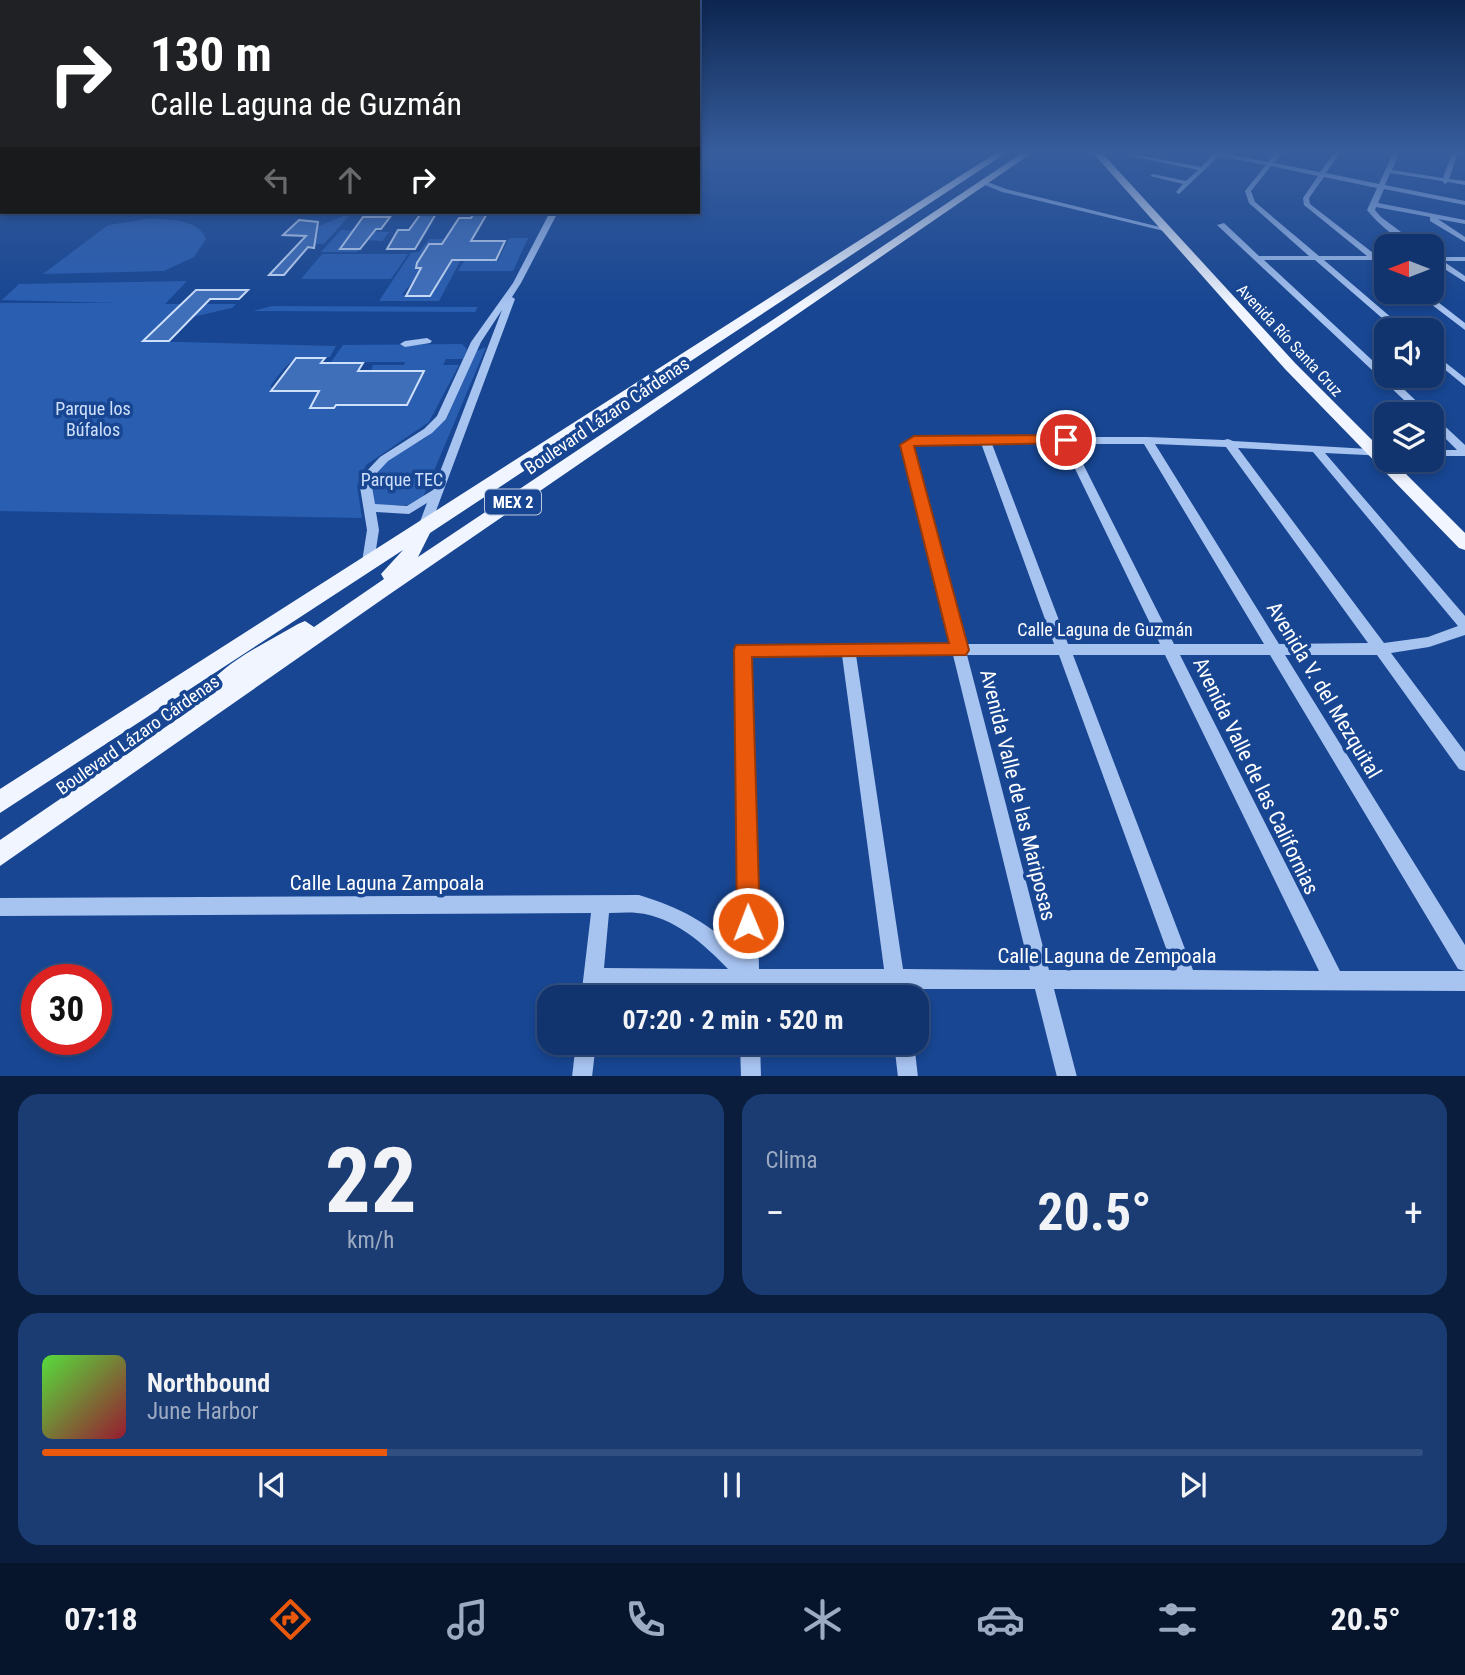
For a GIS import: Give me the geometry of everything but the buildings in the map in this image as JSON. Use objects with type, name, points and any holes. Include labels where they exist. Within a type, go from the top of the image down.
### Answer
[{"type":"main road","name":"Boulevard Lázaro Cárdenas","points":[[0,803],[368,562],[899,220],[930,203]]},
{"type":"main road","name":"Boulevard Lázaro Cárdenas","points":[[0,854],[718,365],[917,228],[946,203]]},
{"type":"main road","name":"Avenida Río Santa Cruz","points":[[1141,203],[1290,366],[1374,445]]},
{"type":"main road","points":[[899,220],[917,228]]},
{"type":"main road","points":[[694,354],[698,362],[718,365]]},
{"type":"main road","name":"Avenida Río Santa Cruz","points":[[1399,472],[1465,544]]},
{"type":"main road","points":[[197,718],[210,693],[222,682],[389,575],[409,556],[424,527]]},
{"type":"street","points":[[1055,203],[1164,229]]},
{"type":"street","points":[[1255,203],[1388,318]]},
{"type":"street","points":[[1307,203],[1374,257]]},
{"type":"street","points":[[1399,234],[1374,216],[1372,204],[1465,222]]},
{"type":"street","points":[[424,527],[435,492],[517,283],[553,214]]},
{"type":"street","points":[[1426,215],[1465,240]]},
{"type":"street","points":[[1221,225],[1412,402]]},
{"type":"street","points":[[1257,258],[1374,258]]},
{"type":"street","points":[[1444,258],[1465,259]]},
{"type":"street","points":[[1444,266],[1465,280]]},
{"type":"street","points":[[368,562],[373,530],[366,487],[369,475],[384,459],[439,421],[474,346],[517,283]]},
{"type":"street","points":[[1435,304],[1465,327]]},
{"type":"street","points":[[405,344],[427,341]]},
{"type":"street","points":[[474,346],[492,346]]},
{"type":"street","points":[[1444,365],[1465,383]]},
{"type":"street","points":[[1444,432],[1465,452]]},
{"type":"street","points":[[985,440],[1187,979]]},
{"type":"street","name":"Avenida Valle de las Californias","points":[[1066,440],[1334,980]]},
{"type":"street","points":[[908,443],[1147,440],[1228,442],[1374,453]]},
{"type":"street","name":"Avenida V. del Mezquital","points":[[1147,440],[1465,962]]},
{"type":"street","points":[[1228,442],[1465,764]]},
{"type":"street","name":"Avenida Valle de las Mariposas","points":[[908,443],[908,455],[1067,1076]]},
{"type":"street","points":[[1315,449],[1465,627]]},
{"type":"street","points":[[1444,453],[1465,452]]},
{"type":"street","points":[[370,508],[410,510],[435,492]]},
{"type":"street","name":"Calle Laguna de Guzmán","points":[[750,977],[743,650],[1380,649],[1429,642],[1465,627]]},
{"type":"street","points":[[848,650],[896,985]]},
{"type":"street","name":"Calle Laguna Zampoala","points":[[0,907],[639,904],[673,913],[697,926],[750,977]]},
{"type":"street","points":[[592,985],[601,905]]},
{"type":"street","points":[[750,977],[750,985]]},
{"type":"street","name":"Calle Laguna de Zempoala","points":[[635,985],[750,977],[856,985]]},
{"type":"street","name":"Calle Laguna de Zempoala","points":[[929,986],[1043,979],[1465,981]]},
{"type":"street","points":[[582,1076],[585,1055]]},
{"type":"street","points":[[750,1055],[751,1076]]},
{"type":"street","points":[[905,1055],[908,1076]]},
{"type":"green space","points":[[380,214],[349,216],[324,244],[313,244],[318,234],[309,230],[343,216]]},
{"type":"green space","points":[[147,219],[189,223],[202,232],[206,239],[194,257],[164,271],[43,274],[108,225]]},
{"type":"green space","points":[[341,230],[389,232],[382,241],[346,239],[341,249],[360,249],[357,252],[321,252]]},
{"type":"green space","points":[[509,238],[528,238],[513,271],[458,271],[464,261],[498,261]]},
{"type":"green space","points":[[429,239],[472,239],[439,301],[379,301],[411,253],[419,252]],"holes":[[[450,243],[451,263],[417,262],[431,244]],[[416,277],[440,277],[430,295],[402,295]]]},
{"type":"green space","points":[[322,254],[408,254],[391,279],[301,279]]},
{"type":"green space","name":"Parque los Búfalos","points":[[187,281],[165,304],[236,304],[232,308],[192,317],[193,315],[170,315],[143,341],[336,346],[330,357],[291,362],[270,387],[274,387],[272,391],[302,391],[312,376],[329,376],[311,408],[333,408],[339,400],[407,405],[424,372],[371,371],[373,365],[404,365],[405,362],[331,362],[343,345],[462,344],[467,349],[463,359],[446,359],[443,365],[459,365],[429,422],[366,465],[357,486],[362,518],[0,511],[0,303],[119,303],[2,300],[19,284]]},
{"type":"green space","points":[[272,306],[478,307],[475,312],[253,311]]},
{"type":"green space","name":"Parque TEC","points":[[486,347],[423,497],[409,505],[369,505],[373,476],[388,459],[425,438],[447,418],[474,352]]},
{"type":"route","points":[[748,923],[743,650],[960,650],[906,449],[908,443],[914,440],[1066,440]]}]
